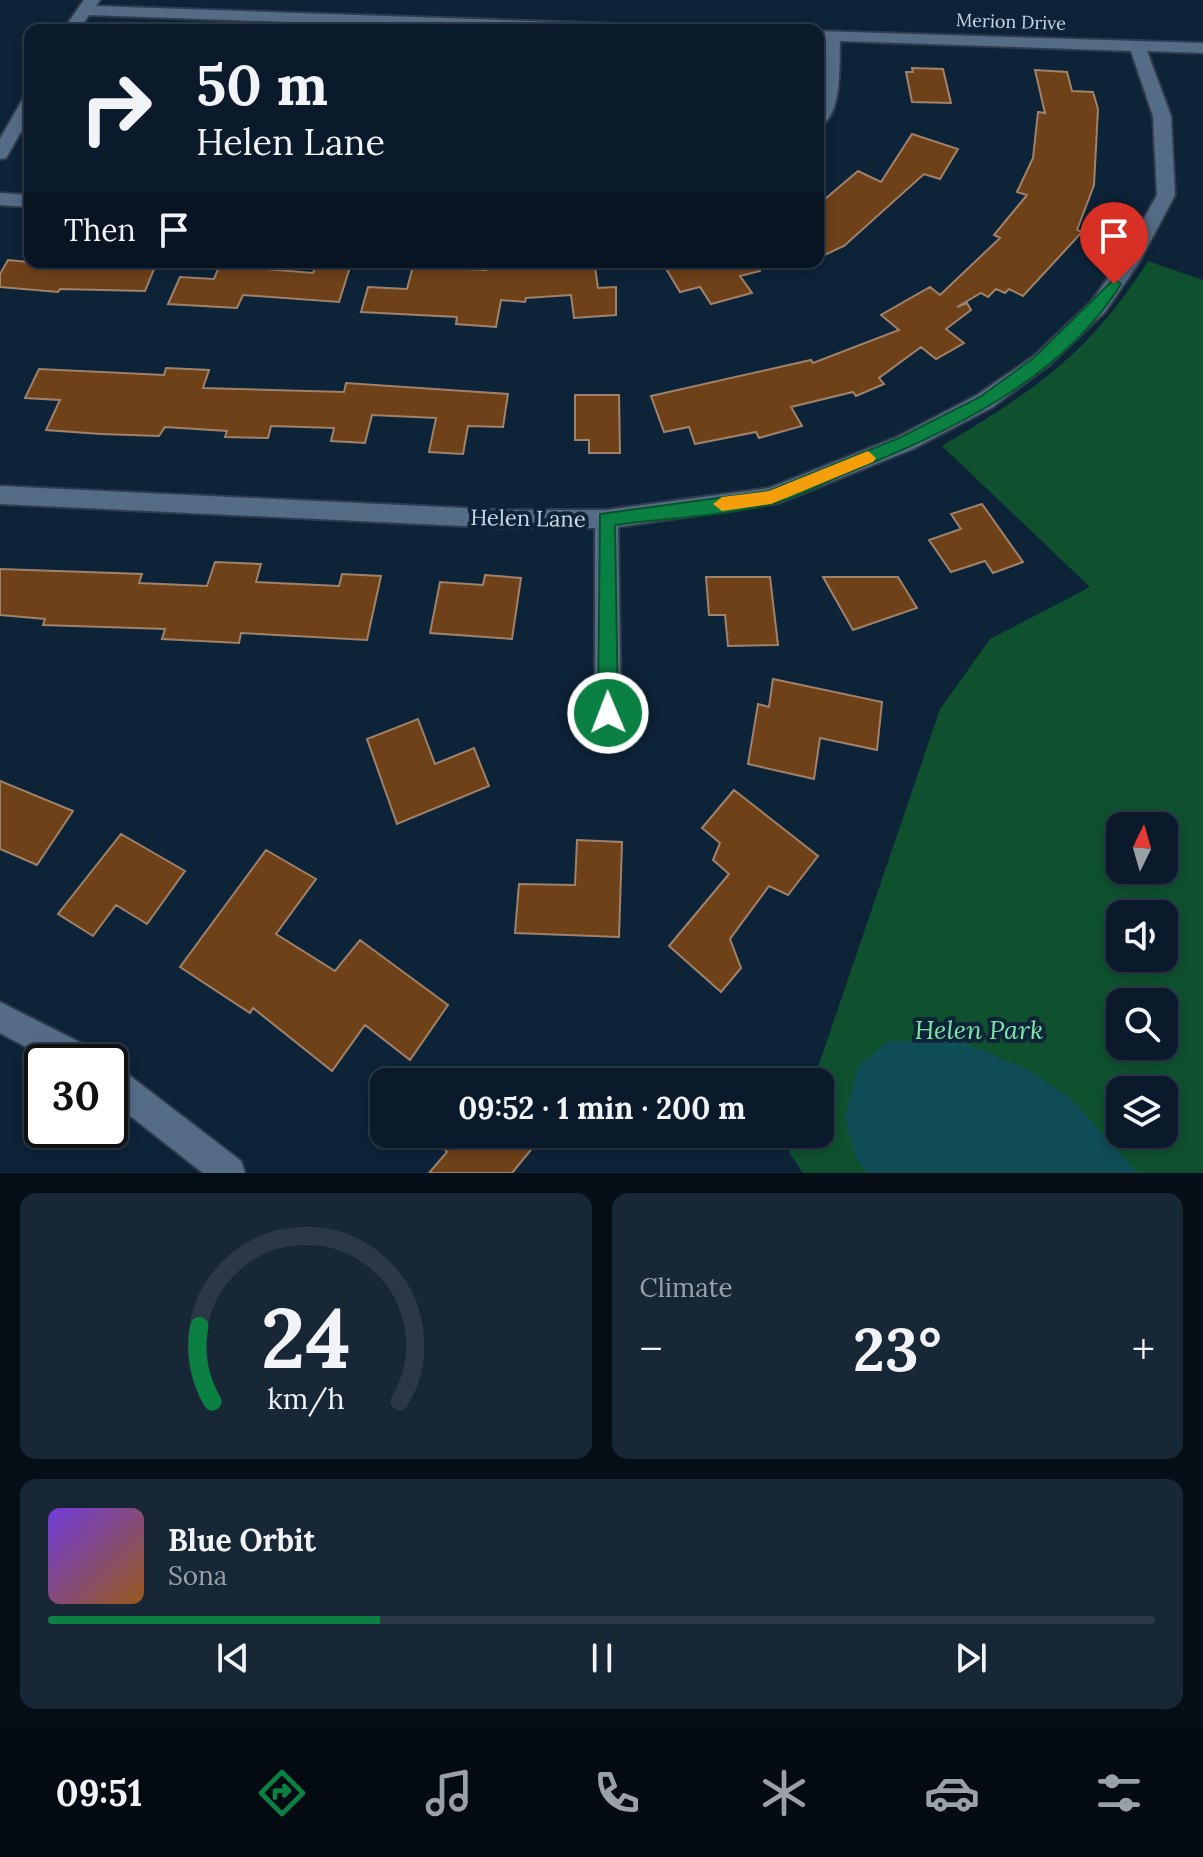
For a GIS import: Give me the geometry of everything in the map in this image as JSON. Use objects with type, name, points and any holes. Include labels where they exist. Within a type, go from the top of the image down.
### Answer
[{"type":"street","points":[[75,24],[87,5],[510,24]]},
{"type":"street","points":[[824,108],[830,96],[825,36]]},
{"type":"street","name":"Merion Drive","points":[[825,36],[1203,48]]},
{"type":"street","name":"Helen Lane","points":[[0,495],[506,519],[606,519],[771,497],[905,443],[985,401],[1041,361],[1098,307],[1130,261],[1166,195],[1162,116],[1137,45]]},
{"type":"street","points":[[0,154],[24,112]]},
{"type":"street","points":[[0,199],[24,201]]},
{"type":"street","points":[[606,519],[608,713]]},
{"type":"street","points":[[0,1017],[52,1044]]},
{"type":"street","points":[[128,1094],[229,1173]]},
{"type":"green space","name":"Helen Park","points":[[1148,261],[1203,280],[1203,1173],[803,1173],[789,1152],[790,1148],[834,1148],[834,1068],[818,1068],[940,709],[990,639],[1090,587],[942,446],[1005,407],[1058,367],[1104,321]]},
{"type":"shaded area","points":[[889,1041],[962,1042],[1029,1070],[1070,1098],[1106,1138],[1106,1148],[1115,1148],[1138,1173],[868,1173],[856,1159],[845,1117],[858,1066]]},
{"type":"building","points":[[912,68],[943,69],[951,103],[912,102],[906,72],[913,72]]},
{"type":"building","points":[[1035,70],[1067,72],[1072,91],[1093,92],[1098,109],[1094,185],[1077,230],[1082,232],[1023,296],[1009,289],[1005,293],[996,289],[988,297],[981,293],[957,307],[967,303],[971,310],[946,329],[964,343],[936,359],[921,347],[879,378],[884,384],[856,396],[853,392],[791,407],[802,426],[759,438],[756,432],[695,444],[689,427],[664,432],[651,396],[811,360],[813,363],[899,330],[881,315],[930,287],[940,295],[1000,238],[994,235],[1027,195],[1017,192],[1033,158],[1038,112],[1045,113]]},
{"type":"building","points":[[912,134],[958,149],[940,179],[924,174],[844,246],[824,255],[824,200],[858,171],[881,182]]},
{"type":"building","points":[[8,260],[24,262],[24,268],[155,268],[145,291],[60,289],[58,292],[0,287],[0,274]]},
{"type":"building","points":[[219,268],[313,273],[315,268],[350,268],[339,302],[243,295],[237,308],[168,304],[180,277],[214,279]]},
{"type":"building","points":[[412,268],[595,268],[598,288],[616,287],[616,315],[574,318],[571,295],[526,298],[525,302],[501,300],[496,327],[456,324],[457,317],[361,312],[368,287],[407,289]]},
{"type":"building","points":[[666,268],[760,268],[760,271],[740,276],[752,293],[711,304],[700,287],[680,292]]},
{"type":"building","points":[[166,368],[209,370],[203,388],[344,392],[346,383],[508,394],[503,427],[468,426],[463,454],[429,452],[436,418],[372,415],[365,443],[331,441],[334,428],[271,426],[268,438],[225,437],[227,431],[165,427],[159,436],[101,434],[46,430],[60,400],[25,398],[39,369],[164,375]]},
{"type":"building","points":[[575,395],[619,395],[620,453],[589,453],[589,440],[575,440]]},
{"type":"building","points":[[982,504],[1023,562],[993,573],[985,561],[951,572],[929,540],[961,529],[951,514]]},
{"type":"building","points":[[215,562],[261,564],[256,582],[339,586],[342,574],[381,576],[367,640],[241,633],[239,643],[162,639],[165,629],[43,625],[45,619],[0,615],[0,569],[142,574],[139,583],[207,586]]},
{"type":"building","points":[[485,575],[521,578],[512,639],[430,633],[440,582],[483,585]]},
{"type":"building","points":[[706,577],[770,577],[778,645],[728,646],[725,615],[709,615]]},
{"type":"building","points":[[823,577],[898,577],[917,608],[853,630]]},
{"type":"building","points":[[773,679],[882,702],[877,750],[820,738],[814,779],[748,764],[758,704],[769,707]]},
{"type":"building","points":[[418,719],[435,764],[474,748],[489,786],[397,824],[367,739]]},
{"type":"building","points":[[0,781],[73,811],[37,865],[0,849]]},
{"type":"building","points":[[734,790],[818,856],[788,895],[769,886],[730,939],[741,968],[721,992],[669,946],[729,874],[713,860],[720,843],[702,828]]},
{"type":"building","points":[[121,834],[185,871],[147,924],[116,905],[93,936],[58,914]]},
{"type":"building","points":[[577,840],[622,842],[619,937],[515,933],[519,884],[575,885]]},
{"type":"building","points":[[266,850],[316,879],[276,934],[335,971],[360,940],[448,1005],[410,1060],[365,1025],[332,1071],[253,1008],[250,1013],[180,967]]},
{"type":"building","points":[[443,1148],[533,1148],[512,1173],[429,1173],[447,1152]]},
{"type":"slow traffic","points":[[722,504],[771,497],[868,458]]},
{"type":"route","points":[[608,713],[606,519],[771,497],[905,443],[985,401],[1041,361],[1098,307],[1114,284]]}]
